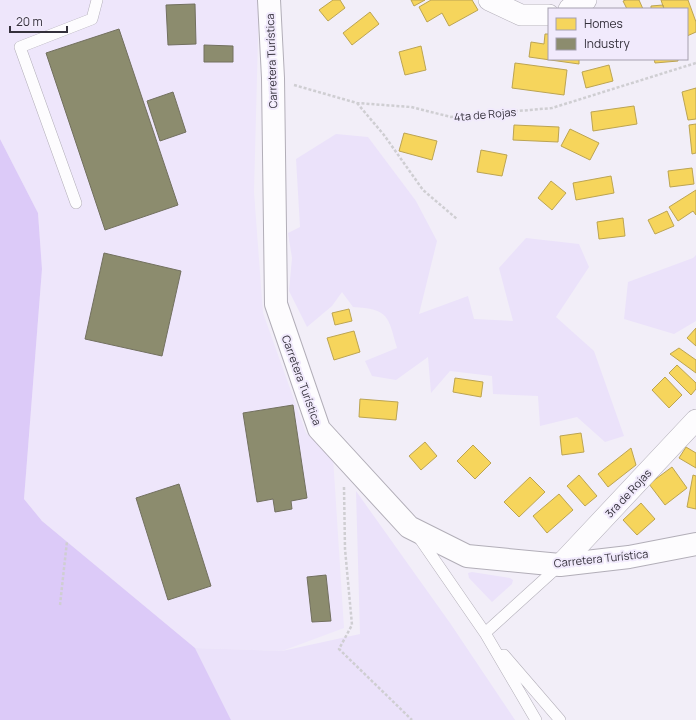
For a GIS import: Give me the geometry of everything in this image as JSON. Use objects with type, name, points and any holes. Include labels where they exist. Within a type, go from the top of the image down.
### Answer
[{"type":"main road","name":"Carretera Turística","points":[[269,0],[272,78],[276,304],[319,429],[409,527],[467,556],[560,565],[629,557],[696,544]]},
{"type":"street","points":[[489,0],[521,15],[548,15]]},
{"type":"street","points":[[571,8],[586,0]]},
{"type":"street","name":"3ra de Rojas","points":[[560,565],[696,420]]},
{"type":"lane","points":[[76,203],[20,47],[92,19],[97,0]]},
{"type":"lane","points":[[413,529],[485,633],[536,720]]},
{"type":"lane","points":[[485,633],[560,565]]},
{"type":"lane","points":[[485,633],[560,720]]},
{"type":"path","name":"4ta de Rojas","points":[[272,78],[357,103],[412,107],[451,117],[552,108],[696,63]]},
{"type":"path","points":[[357,103],[384,135],[422,190],[457,219]]},
{"type":"path","points":[[344,456],[345,549],[352,625],[339,649],[412,720]]},
{"type":"path","points":[[60,606],[67,541]]},
{"type":"shaded area","points":[[0,0],[259,0],[254,192],[263,313],[306,433],[333,457],[344,628],[282,651],[195,648],[42,521],[24,499],[42,269],[38,213],[0,139]]},
{"type":"shaded area","points":[[336,134],[368,137],[416,201],[437,241],[419,314],[468,296],[474,319],[513,321],[499,268],[526,238],[579,244],[589,267],[556,317],[594,351],[624,436],[605,442],[577,417],[540,426],[538,396],[493,394],[492,376],[450,371],[431,393],[428,357],[396,380],[372,376],[365,361],[397,348],[389,321],[380,312],[365,308],[353,307],[342,292],[332,306],[307,327],[289,291],[292,258],[288,233],[300,227],[296,159]]},
{"type":"shaded area","points":[[0,139],[38,213],[42,269],[24,499],[42,521],[195,648],[231,720],[0,720]]},
{"type":"shaded area","points":[[696,255],[696,321],[674,334],[624,319],[628,282],[693,258]]},
{"type":"shaded area","points":[[356,491],[450,623],[515,720],[231,720],[195,648],[282,651],[360,634]]},
{"type":"shaded area","points":[[472,572],[510,578],[513,580],[512,584],[492,602],[469,578],[468,573]]},
{"type":"building: Homes","points":[[333,0],[340,0],[345,8],[328,21],[319,10]]},
{"type":"building: Homes","points":[[411,0],[425,0],[414,6]]},
{"type":"building: Homes","points":[[431,0],[472,0],[478,10],[449,26],[442,13],[427,22],[419,7]]},
{"type":"building: Homes","points":[[639,0],[643,8],[626,8],[623,1]]},
{"type":"building: Homes","points":[[661,0],[688,0],[696,22],[696,32],[688,36],[688,8],[664,8]]},
{"type":"building: Homes","points":[[663,5],[664,8],[651,8],[651,6]]},
{"type":"building: Homes","points":[[370,12],[379,24],[352,45],[343,33]]},
{"type":"building: Homes","points":[[545,34],[548,34],[548,60],[529,57],[531,42],[544,44]]},
{"type":"building: Homes","points":[[421,46],[426,70],[405,75],[399,52]]},
{"type":"building: Homes","points":[[550,60],[579,60],[579,64]]},
{"type":"building: Homes","points":[[654,60],[678,60],[678,61],[655,63]]},
{"type":"building: Homes","points":[[515,63],[567,70],[564,95],[512,88]]},
{"type":"building: Homes","points":[[609,65],[613,81],[586,88],[582,72]]},
{"type":"building: Homes","points":[[696,88],[696,119],[688,120],[682,92]]},
{"type":"building: Homes","points":[[634,106],[637,124],[593,131],[591,112]]},
{"type":"building: Homes","points":[[696,124],[696,153],[692,154],[689,125]]},
{"type":"building: Homes","points":[[514,125],[559,127],[558,142],[513,140]]},
{"type":"building: Homes","points":[[570,129],[599,143],[590,160],[561,146]]},
{"type":"building: Homes","points":[[404,133],[437,141],[432,160],[399,151]]},
{"type":"building: Homes","points":[[481,150],[507,155],[502,176],[477,172]]},
{"type":"building: Homes","points":[[692,168],[694,184],[670,187],[668,171]]},
{"type":"building: Homes","points":[[611,176],[614,193],[576,200],[573,183]]},
{"type":"building: Homes","points":[[551,181],[566,193],[552,210],[538,198]]},
{"type":"building: Homes","points":[[696,190],[696,215],[693,211],[678,221],[669,207]]},
{"type":"building: Homes","points":[[667,211],[674,226],[655,234],[648,220]]},
{"type":"building: Homes","points":[[623,218],[625,236],[599,239],[597,222]]},
{"type":"building: Homes","points":[[349,309],[352,321],[335,325],[332,313]]},
{"type":"building: Homes","points":[[696,328],[696,346],[687,338]]},
{"type":"building: Homes","points":[[354,331],[360,352],[334,360],[327,338]]},
{"type":"building: Homes","points":[[679,348],[696,360],[696,373],[670,354]]},
{"type":"building: Homes","points":[[677,365],[696,383],[696,389],[691,395],[669,373]]},
{"type":"building: Homes","points":[[665,377],[682,395],[669,408],[652,390]]},
{"type":"building: Homes","points":[[455,378],[483,382],[481,397],[453,392]]},
{"type":"building: Homes","points":[[360,399],[398,402],[396,420],[359,417]]},
{"type":"building: Homes","points":[[581,433],[584,452],[562,455],[560,436]]},
{"type":"building: Homes","points":[[425,442],[437,456],[421,470],[409,456]]},
{"type":"building: Homes","points":[[473,445],[491,463],[475,479],[457,461]]},
{"type":"building: Homes","points":[[686,447],[696,453],[696,468],[679,458]]},
{"type":"building: Homes","points":[[631,448],[636,465],[608,487],[598,474]]},
{"type":"building: Homes","points":[[672,467],[687,488],[665,505],[649,484]]},
{"type":"building: Homes","points":[[579,475],[597,496],[585,506],[567,486]]},
{"type":"building: Homes","points":[[693,475],[696,476],[696,509],[687,507]]},
{"type":"building: Homes","points":[[530,477],[545,492],[519,517],[504,502]]},
{"type":"building: Homes","points":[[559,494],[573,510],[547,533],[533,516]]},
{"type":"building: Homes","points":[[641,503],[655,519],[637,535],[623,520]]},
{"type":"building: Industry","points":[[195,4],[196,44],[168,45],[166,5]]},
{"type":"building: Industry","points":[[119,29],[178,205],[105,230],[46,53]]},
{"type":"building: Industry","points":[[204,45],[233,46],[233,62],[204,62]]},
{"type":"building: Industry","points":[[173,92],[186,132],[160,141],[147,101]]},
{"type":"building: Industry","points":[[104,253],[181,271],[162,356],[85,339]]},
{"type":"building: Industry","points":[[293,405],[307,498],[291,501],[292,509],[275,512],[273,499],[257,502],[243,413]]},
{"type":"building: Industry","points":[[179,484],[211,586],[168,600],[136,498]]},
{"type":"building: Industry","points":[[326,575],[331,621],[312,622],[307,577]]}]
